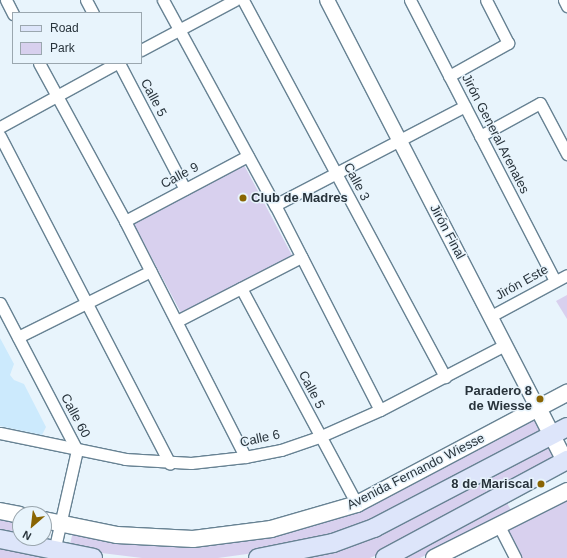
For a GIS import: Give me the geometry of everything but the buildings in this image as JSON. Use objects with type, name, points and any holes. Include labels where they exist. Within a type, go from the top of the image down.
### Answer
[{"type":"main road","name":"Avenida Fernando Wiesse","points":[[52,522],[117,535],[193,539],[271,529],[357,504],[567,393]]},
{"type":"main road","name":"Jirón Final","points":[[538,408],[560,431],[566,462]]},
{"type":"main road","points":[[258,558],[333,543],[360,534],[560,431]]},
{"type":"main road","points":[[385,558],[566,462]]},
{"type":"main road","points":[[434,558],[567,491]]},
{"type":"main road","points":[[0,511],[12,513]]},
{"type":"main road","points":[[0,539],[93,558]]},
{"type":"street","points":[[6,0],[12,12]]},
{"type":"street","points":[[86,0],[92,12]]},
{"type":"street","points":[[162,0],[275,205],[380,410]]},
{"type":"street","points":[[142,49],[235,0]]},
{"type":"street","name":"Calle 3","points":[[243,0],[445,377]]},
{"type":"street","name":"Jirón Final","points":[[327,0],[538,408]]},
{"type":"street","name":"Jirón General Arenales","points":[[410,0],[555,281]]},
{"type":"street","points":[[449,76],[508,44],[486,0]]},
{"type":"street","points":[[564,0],[567,6]]},
{"type":"street","points":[[40,64],[125,221],[245,457]]},
{"type":"street","points":[[0,127],[116,64]]},
{"type":"street","name":"Calle 5","points":[[119,64],[185,189]]},
{"type":"street","points":[[480,136],[540,103],[567,154]]},
{"type":"street","points":[[275,205],[399,139],[465,106]]},
{"type":"street","points":[[0,136],[170,464]]},
{"type":"street","name":"Calle 9","points":[[125,221],[248,156]]},
{"type":"street","points":[[177,321],[301,257]]},
{"type":"street","points":[[18,337],[151,271]]},
{"type":"street","name":"Jirón Este","points":[[491,316],[567,275]]},
{"type":"street","name":"Calle 5","points":[[241,288],[319,437],[357,504]]},
{"type":"street","name":"Calle 60","points":[[0,303],[77,450],[54,551]]},
{"type":"street","name":"Calle 6","points":[[0,433],[125,459],[170,464],[245,457],[281,450],[319,437],[380,410],[505,345]]},
{"type":"street","points":[[499,526],[515,558]]},
{"type":"shaded area","points":[[0,338],[14,364],[10,375],[14,380],[24,384],[46,427],[42,435],[0,426]]},
{"type":"green space","points":[[244,165],[292,256],[182,315],[134,224]]},
{"type":"green space","points":[[567,295],[567,319],[556,301]]},
{"type":"green space","points":[[534,419],[541,432],[371,521],[349,530],[261,552],[218,558],[142,558],[69,549],[73,531],[178,547],[213,544],[313,525]]},
{"type":"green space","points":[[548,445],[555,462],[382,553],[370,558],[301,558]]},
{"type":"green space","points":[[567,498],[567,558],[519,558],[504,530]]},
{"type":"green space","points":[[507,503],[512,512],[420,558],[399,558]]},
{"type":"green space","points":[[0,517],[12,519],[12,536],[0,533]]},
{"type":"green space","points":[[0,545],[42,554],[42,558],[0,558]]},
{"type":"place","name":"Club de Madres","points":[[243,198]]},
{"type":"place","name":"Paradero 8 de Wiesse","points":[[540,399]]},
{"type":"place","name":"8 de Mariscal","points":[[541,484]]}]
